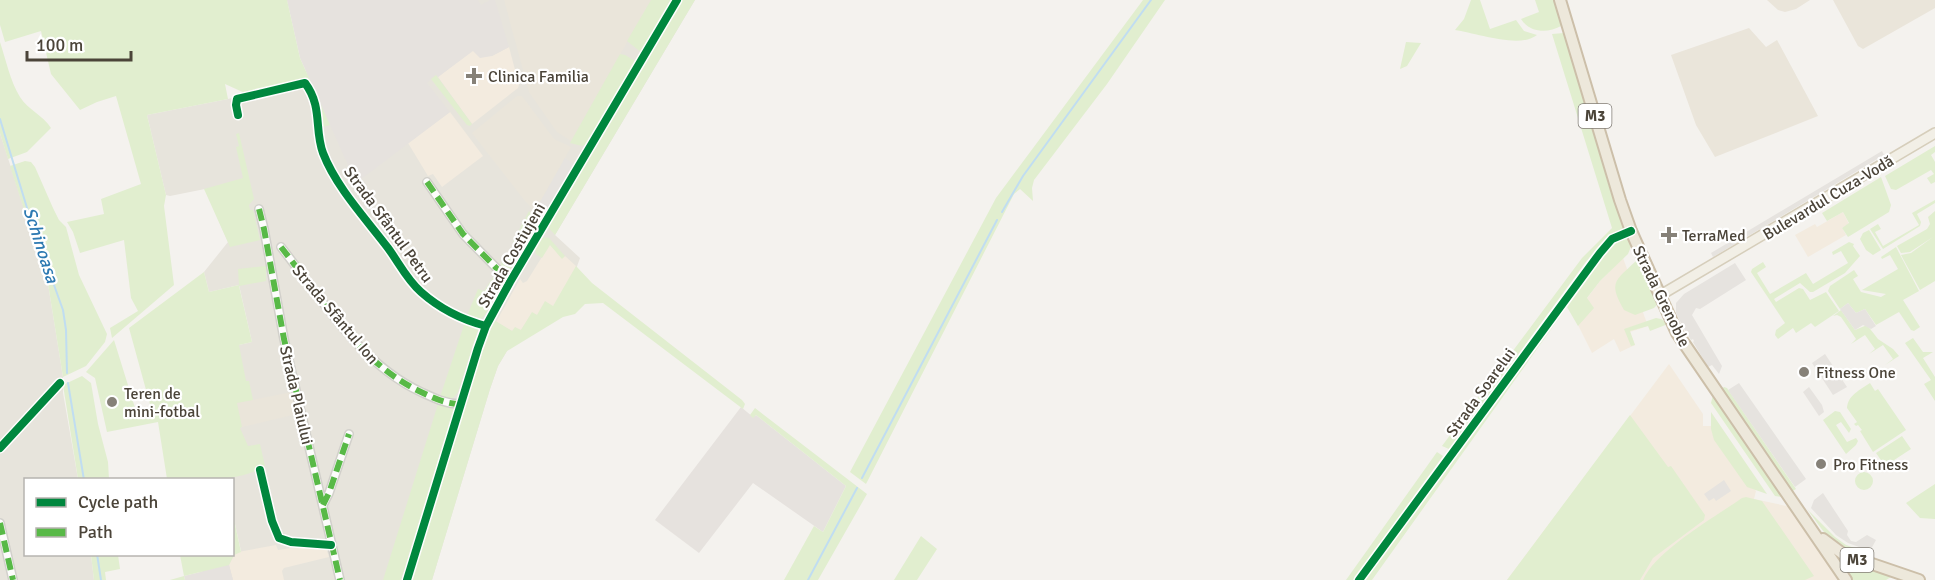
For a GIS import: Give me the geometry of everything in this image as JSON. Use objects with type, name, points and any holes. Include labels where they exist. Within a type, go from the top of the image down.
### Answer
[{"type":"highway","name":"Strada Grenoble","points":[[1560,0],[1631,231],[1677,333],[1846,580]]},
{"type":"highway","name":"Strada Grenoble","points":[[1812,528],[1843,554],[1909,579]]},
{"type":"main road","name":"Bulevardul Cuza-Vodă","points":[[1659,296],[1935,133]]},
{"type":"street","name":"Strada Costiujeni","points":[[407,580],[486,326],[678,0]]},
{"type":"street","name":"Strada Sfântul Petru","points":[[238,115],[235,103],[237,99],[305,83],[316,106],[321,145],[329,166],[405,274],[422,293],[435,302],[468,321],[486,326]]},
{"type":"street","points":[[427,182],[463,234],[510,282]]},
{"type":"street","name":"Strada Plaiului","points":[[259,209],[284,339],[340,580]]},
{"type":"street","name":"Strada Soarelui","points":[[1359,580],[1600,253],[1612,239],[1631,231]]},
{"type":"street","name":"Strada Sfântul Ion","points":[[282,247],[329,309],[374,362],[406,385],[444,402],[460,404]]},
{"type":"street","points":[[0,447],[60,383]]},
{"type":"street","points":[[323,504],[349,434]]},
{"type":"street","points":[[260,471],[272,521],[279,538],[291,542],[331,545]]},
{"type":"street","points":[[0,523],[13,580]]},
{"type":"shaded area","points":[[287,0],[695,0],[555,235],[580,258],[575,272],[507,351],[498,366],[432,580],[185,580],[241,551],[234,520],[234,478],[224,478],[219,461],[239,345],[252,342],[239,285],[209,292],[204,272],[228,242],[205,189],[166,195],[147,115],[228,99],[303,80],[307,80],[310,85]]},
{"type":"shaded area","points":[[287,0],[478,0],[481,5],[495,0],[509,47],[492,56],[480,58],[473,51],[427,83],[450,112],[356,183],[300,58]]},
{"type":"shaded area","points":[[504,0],[651,0],[571,141],[557,132],[529,92]]},
{"type":"shaded area","points":[[1767,0],[1810,0],[1796,9],[1785,12],[1778,10]]},
{"type":"shaded area","points":[[1833,0],[1935,0],[1935,8],[1863,49],[1858,46]]},
{"type":"shaded area","points":[[1749,28],[1766,47],[1777,40],[1818,116],[1715,157],[1696,125],[1671,55]]},
{"type":"shaded area","name":"Clinica Familia","points":[[509,47],[518,88],[472,124],[438,77],[473,50],[492,56]]},
{"type":"shaded area","points":[[517,96],[522,96],[554,139],[571,147],[535,211],[472,133]]},
{"type":"shaded area","points":[[450,112],[483,156],[442,187],[433,174],[428,176],[408,143]]},
{"type":"shaded area","points":[[0,133],[48,284],[78,478],[24,478],[24,556],[91,556],[94,580],[0,580]]},
{"type":"shaded area","points":[[1882,151],[1884,155],[1713,257],[1711,253]]},
{"type":"shaded area","points":[[565,158],[576,165],[542,222],[535,211]]},
{"type":"shaded area","points":[[1843,212],[1849,224],[1842,228],[1846,235],[1808,257],[1795,235],[1815,224],[1817,227]]},
{"type":"shaded area","points":[[550,244],[562,258],[565,256],[576,266],[575,272],[553,306],[537,315],[532,313],[521,330],[512,331],[496,322],[520,279],[523,283],[527,281]]},
{"type":"shaded area","points":[[1623,258],[1648,326],[1630,332],[1635,345],[1620,352],[1614,339],[1592,353],[1572,313]]},
{"type":"shaded area","points":[[1735,263],[1746,280],[1700,309],[1696,308],[1692,315],[1722,366],[1719,374],[1712,365],[1708,367],[1693,339],[1691,340],[1683,327],[1676,313],[1676,303],[1684,294]]},
{"type":"shaded area","points":[[1848,303],[1856,313],[1865,309],[1876,326],[1871,329],[1863,325],[1855,330],[1840,309]]},
{"type":"shaded area","points":[[1825,354],[1847,387],[1833,395],[1812,363]]},
{"type":"shaded area","points":[[1669,364],[1703,414],[1703,426],[1711,426],[1756,491],[1754,499],[1791,507],[1840,580],[1507,580]]},
{"type":"shaded area","points":[[1739,383],[1806,479],[1795,487],[1728,390]]},
{"type":"shaded area","points":[[1809,387],[1822,405],[1824,412],[1819,416],[1803,392]]},
{"type":"shaded area","points":[[292,392],[297,414],[242,427],[237,403]]},
{"type":"shaded area","points":[[741,407],[753,417],[756,415],[846,486],[823,532],[753,483],[699,553],[655,520]]},
{"type":"shaded area","points":[[1724,480],[1731,491],[1716,501],[1714,498],[1709,501],[1704,494]]},
{"type":"shaded area","points":[[1823,493],[1848,531],[1847,535],[1851,541],[1856,542],[1867,535],[1876,540],[1870,551],[1848,543],[1836,535],[1811,508],[1814,500]]},
{"type":"shaded area","points":[[276,545],[278,550],[310,545],[326,548],[329,557],[284,568],[282,571],[284,580],[233,580],[229,565],[238,552]]},
{"type":"shaded area","points":[[229,565],[233,580],[185,580],[184,576]]},
{"type":"green space","points":[[0,0],[287,0],[300,58],[330,125],[323,127],[321,113],[307,80],[247,94],[225,84],[228,99],[147,115],[166,195],[164,206],[174,285],[112,338],[110,328],[138,311],[131,298],[124,240],[80,253],[67,222],[104,214],[101,199],[141,184],[116,96],[80,110],[51,74],[41,31],[5,42],[0,25]]},
{"type":"green space","points":[[651,0],[673,0],[642,53],[627,41]]},
{"type":"green space","points":[[681,0],[695,0],[555,235],[548,227]]},
{"type":"green space","points":[[1143,0],[1165,0],[1107,84],[1034,180],[1033,201],[1020,189],[1014,194],[866,484],[850,472],[996,198]]},
{"type":"green space","points":[[1471,0],[1480,0],[1490,29],[1516,20],[1524,31],[1537,35],[1520,41],[1455,30],[1464,19]]},
{"type":"green space","points":[[1535,0],[1554,0],[1561,26],[1544,31],[1533,29],[1524,23],[1521,19],[1539,12]]},
{"type":"green space","points":[[1564,33],[1611,193],[1625,228],[1602,242],[1585,263],[1449,449],[1442,446],[1582,258],[1612,228],[1552,34]]},
{"type":"green space","points":[[0,42],[20,97],[51,128],[27,152],[8,159],[0,133]]},
{"type":"green space","points":[[1406,42],[1421,43],[1407,66],[1400,69]]},
{"type":"green space","points":[[620,54],[637,62],[589,143],[582,146],[570,143]]},
{"type":"green space","points":[[436,75],[472,124],[470,126],[431,79]]},
{"type":"green space","points":[[239,133],[254,199],[249,205],[250,210],[253,210],[260,240],[230,247],[204,189],[243,178],[236,147],[239,146],[236,134]]},
{"type":"green space","points":[[1935,146],[1935,152],[1931,155],[1935,162],[1935,182],[1931,184],[1927,178],[1934,174],[1931,170],[1896,190],[1891,189],[1885,176]]},
{"type":"green space","points":[[25,161],[31,162],[35,167],[59,220],[66,227],[79,275],[107,334],[105,342],[86,366],[63,377],[48,284],[10,166]]},
{"type":"green space","points":[[1881,177],[1891,205],[1889,212],[1848,237],[1842,228],[1849,223],[1843,212],[1827,221],[1822,213]]},
{"type":"green space","points":[[1935,200],[1935,203],[1917,214],[1921,222],[1920,226],[1883,249],[1870,229],[1878,224],[1881,229],[1875,232],[1883,246],[1919,225],[1912,213]]},
{"type":"green space","points":[[529,211],[536,223],[507,275],[499,268],[514,244]]},
{"type":"green space","points":[[1935,211],[1935,281],[1920,290],[1901,255],[1911,253],[1933,237],[1910,252],[1901,253],[1897,246],[1927,229],[1930,224],[1928,217]]},
{"type":"green space","points":[[1869,230],[1881,250],[1873,255],[1866,250],[1860,239],[1863,233]]},
{"type":"green space","points":[[541,237],[549,238],[565,256],[562,259],[550,245],[542,258],[536,254],[535,248]]},
{"type":"green space","points":[[1625,239],[1629,239],[1630,243],[1628,254],[1600,281],[1587,298],[1594,308],[1578,326],[1567,307],[1372,580],[1365,580],[1593,266],[1604,252]]},
{"type":"green space","points":[[1849,242],[1854,244],[1860,256],[1845,273],[1813,292],[1800,283],[1774,299],[1776,302],[1799,288],[1803,289],[1810,300],[1826,292],[1839,311],[1815,327],[1811,323],[1796,333],[1793,328],[1778,339],[1775,335],[1776,330],[1785,323],[1751,272],[1752,269],[1763,262],[1766,267],[1757,273],[1770,294],[1806,273],[1813,284],[1848,263],[1841,251],[1833,255],[1832,252]]},
{"type":"green space","points":[[1896,247],[1919,291],[1903,300],[1920,327],[1914,331],[1899,312],[1876,325],[1865,309],[1856,313],[1848,303],[1840,309],[1828,291],[1830,286],[1854,270],[1858,276],[1853,279],[1861,292],[1881,297],[1886,294],[1862,290],[1898,269],[1890,255],[1882,259],[1881,257]]},
{"type":"green space","points":[[1636,261],[1658,304],[1654,308],[1635,315],[1624,310],[1615,287],[1619,278]]},
{"type":"green space","points":[[266,266],[266,281],[239,286],[252,342],[239,345],[246,381],[249,381],[253,400],[237,403],[242,427],[240,428],[248,446],[260,444],[265,466],[231,478],[167,478],[158,422],[107,432],[95,378],[86,372],[114,340],[136,411],[151,408],[129,328],[204,272],[209,292],[239,285],[238,269]]},
{"type":"green space","points":[[576,266],[592,283],[742,400],[745,404],[743,409],[603,303],[585,304],[575,314],[563,317],[507,351],[498,366],[490,389],[432,580],[411,580],[483,346],[494,320],[512,331],[515,327],[521,330],[532,312],[537,315],[545,301],[553,306]]},
{"type":"green space","points":[[495,274],[504,282],[484,316],[479,320],[466,318],[478,289],[484,291]]},
{"type":"green space","points":[[1841,310],[1855,330],[1867,325],[1878,339],[1899,356],[1885,365],[1893,359],[1883,345],[1869,354],[1875,349],[1865,335],[1851,344],[1856,339],[1841,317],[1833,316]]},
{"type":"green space","points":[[1656,318],[1668,324],[1650,331],[1648,326],[1630,331],[1635,345],[1631,346],[1624,329]]},
{"type":"green space","points":[[465,322],[477,327],[478,330],[458,392],[454,397],[446,399],[440,397]]},
{"type":"green space","points":[[1913,338],[1923,352],[1933,352],[1923,358],[1935,377],[1935,401],[1924,384],[1931,380],[1905,343]]},
{"type":"green space","points":[[82,376],[91,383],[108,462],[109,478],[78,478],[63,385]]},
{"type":"green space","points":[[1870,383],[1875,391],[1878,389],[1906,430],[1873,452],[1860,431],[1862,430],[1854,424],[1857,422],[1847,408],[1852,396]]},
{"type":"green space","points":[[1727,388],[1796,489],[1791,492],[1720,390]]},
{"type":"green space","points":[[1713,395],[1781,492],[1782,497],[1775,496],[1711,403]]},
{"type":"green space","points":[[438,404],[454,409],[401,580],[383,580]]},
{"type":"green space","points":[[755,408],[867,494],[818,580],[784,580],[814,526],[823,532],[846,486],[756,415],[753,418],[750,415]]},
{"type":"green space","points":[[1835,411],[1840,412],[1851,429],[1849,433],[1841,422],[1836,425],[1847,442],[1856,438],[1858,441],[1846,454],[1823,420]]},
{"type":"green space","points":[[1711,412],[1767,494],[1747,487],[1714,440],[1711,429]]},
{"type":"green space","points":[[1630,415],[1668,467],[1671,466],[1705,515],[1704,520],[1653,558],[1640,580],[1507,580]]},
{"type":"green space","points":[[1902,436],[1911,449],[1885,466],[1876,453]]},
{"type":"green space","points":[[1437,452],[1443,456],[1353,580],[1346,580]]},
{"type":"green space","points":[[1864,472],[1872,477],[1873,481],[1868,489],[1864,490],[1856,485],[1855,481],[1860,473]]},
{"type":"green space","points":[[1935,484],[1935,519],[1920,518],[1906,503]]},
{"type":"green space","points":[[1746,497],[1762,501],[1814,576],[1805,580],[1643,580],[1650,569],[1672,546]]},
{"type":"green space","points":[[1807,509],[1835,537],[1846,545],[1866,552],[1856,555],[1841,549],[1828,537]]},
{"type":"green space","points":[[234,520],[241,552],[234,555]]},
{"type":"green space","points":[[921,536],[937,549],[917,580],[894,580]]},
{"type":"green space","points":[[91,556],[118,556],[120,569],[105,572],[106,580],[94,580]]},
{"type":"green space","points":[[180,556],[234,556],[229,565],[184,576]]},
{"type":"green space","points":[[1838,557],[1889,574],[1891,577],[1886,580],[1852,580]]},
{"type":"green space","points":[[184,576],[185,580],[170,580]]},
{"type":"waterway","points":[[1002,212],[1023,176],[1151,0]]},
{"type":"waterway","name":"Schinoasa","points":[[0,119],[31,221],[63,310],[67,373]]},
{"type":"waterway","points":[[862,478],[997,220]]},
{"type":"waterway","name":"Schinoasa","points":[[68,383],[84,478]]},
{"type":"waterway","points":[[808,580],[857,488]]},
{"type":"waterway","name":"Schinoasa","points":[[97,556],[101,580]]},
{"type":"marked path","points":[[427,182],[463,234],[510,282]]},
{"type":"marked path","points":[[259,209],[284,339],[340,580]]},
{"type":"marked path","points":[[281,247],[343,328],[379,364],[399,380],[421,392],[445,402],[460,404]]},
{"type":"marked path","points":[[323,505],[349,434]]},
{"type":"marked path","points":[[0,523],[13,580]]},
{"type":"cycle path","points":[[407,580],[486,326],[677,0]]},
{"type":"cycle path","points":[[238,115],[237,99],[305,83],[314,101],[320,144],[329,166],[343,190],[388,248],[407,277],[421,292],[443,308],[486,326]]},
{"type":"cycle path","points":[[1359,580],[1600,253],[1612,239],[1631,231]]},
{"type":"cycle path","points":[[0,448],[60,383]]},
{"type":"cycle path","points":[[260,470],[272,521],[279,538],[291,542],[331,545]]},
{"type":"place","name":"Clinica Familia","points":[[474,76]]},
{"type":"place","name":"TerraMed","points":[[1669,235]]},
{"type":"place","name":"Fitness One","points":[[1804,372]]},
{"type":"place","name":"Teren de mini-fotbal","points":[[112,402]]},
{"type":"place","name":"Pro Fitness","points":[[1821,464]]}]
